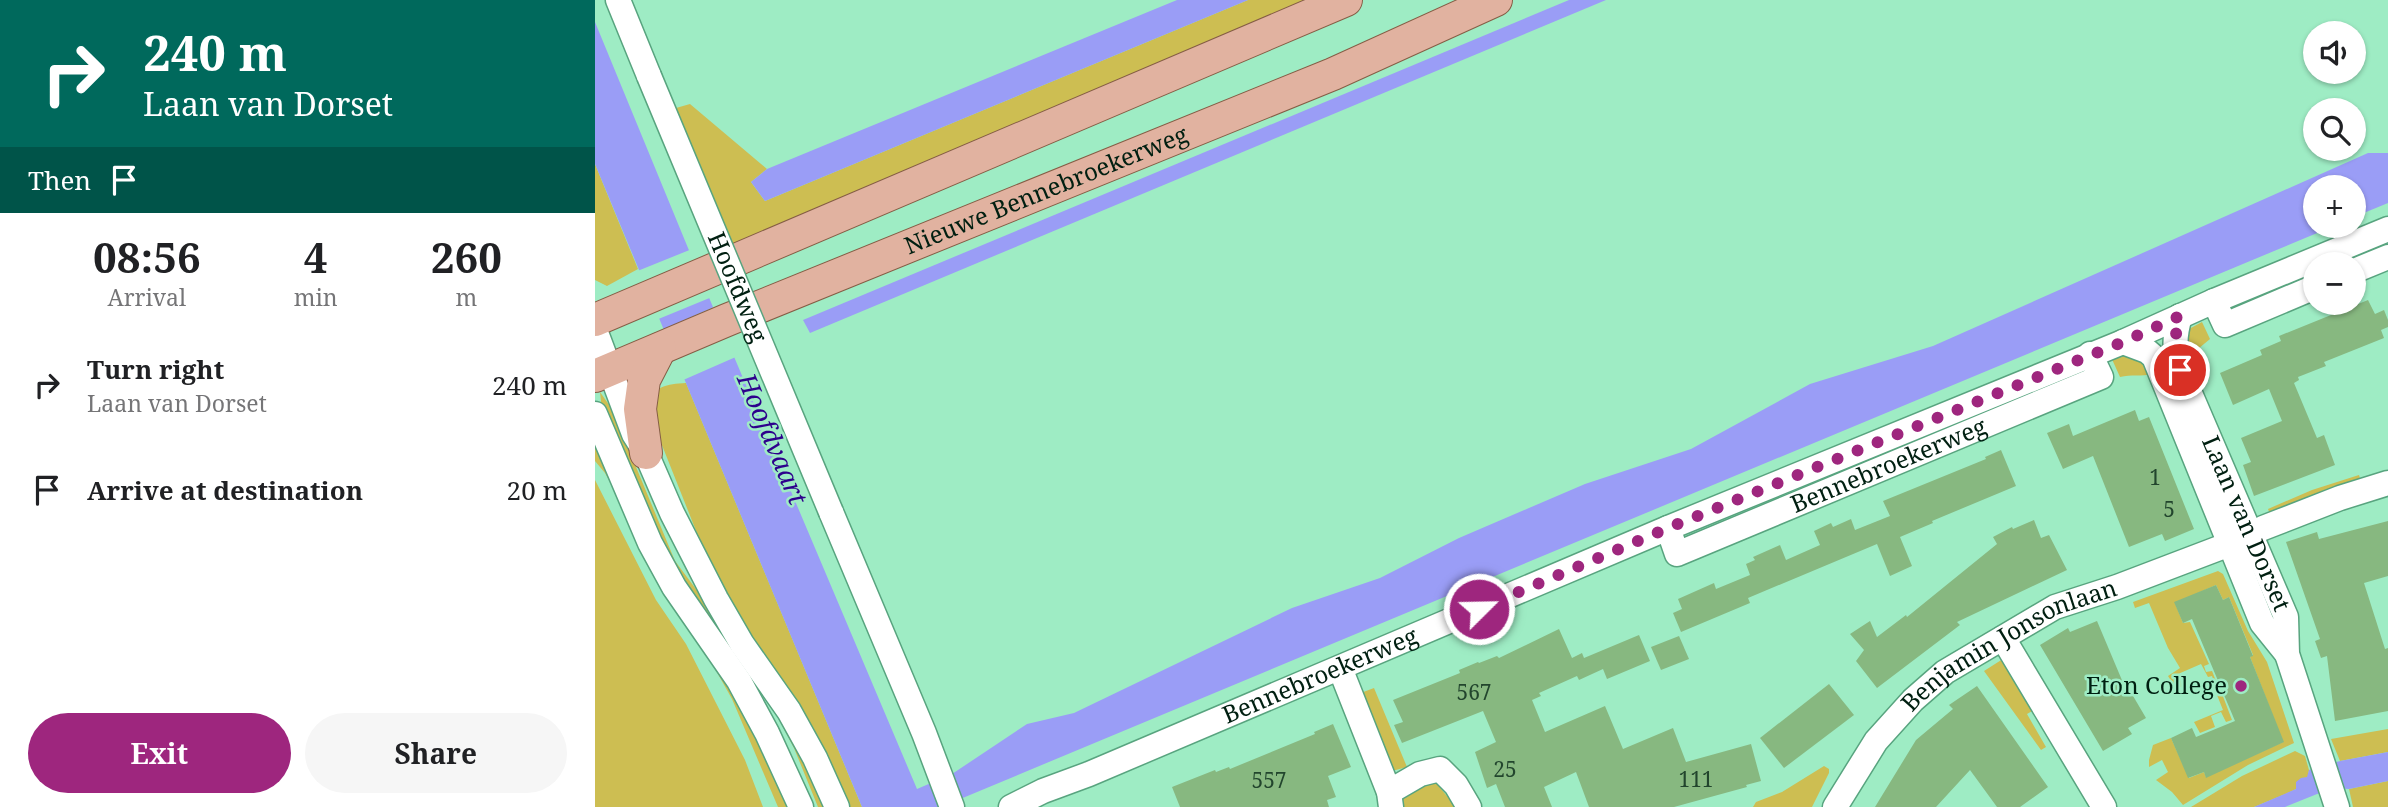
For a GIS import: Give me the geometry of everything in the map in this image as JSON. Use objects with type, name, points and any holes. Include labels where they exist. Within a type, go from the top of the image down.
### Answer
[{"type":"main road","points":[[595,320],[1346,0]]},
{"type":"main road","name":"Nieuwe Bennebroekerweg","points":[[602,373],[1333,74],[1496,0]]},
{"type":"main road","points":[[646,453],[640,409],[645,380],[660,349]]},
{"type":"street","name":"Hoofdweg","points":[[618,0],[952,806]]},
{"type":"street","name":"Bennebroekerweg","points":[[1011,807],[1043,791],[1089,774],[1668,528],[2123,342],[2388,229]]},
{"type":"street","points":[[2366,266],[2388,257]]},
{"type":"street","points":[[2214,301],[2225,325],[2303,292]]},
{"type":"street","name":"Laan van Dorset","points":[[2180,316],[2174,349],[2180,370],[2240,540],[2262,623],[2287,654],[2337,807]]},
{"type":"street","points":[[595,330],[602,373],[646,453],[672,513],[742,644],[789,711],[815,758],[837,807]]},
{"type":"street","name":"Laan van Dorset","points":[[2123,342],[2147,351],[2154,357],[2240,540]]},
{"type":"street","name":"Bennebroekerweg","points":[[1668,528],[1677,554],[2101,377],[2090,354]]},
{"type":"street","points":[[595,414],[650,543],[674,587],[739,681],[767,733],[801,807]]},
{"type":"street","name":"Benjamin Jonsonlaan","points":[[1835,807],[1876,741],[1913,700],[1945,673],[2055,607],[2117,587],[2340,498],[2388,483]]},
{"type":"street","points":[[2003,638],[2104,807]]},
{"type":"street","points":[[1340,668],[1390,799],[1420,774],[1440,769],[1457,785],[1469,807]]},
{"type":"shaded area","points":[[1248,0],[1333,0],[734,248],[676,108],[690,104],[767,169],[751,182],[765,201]]},
{"type":"shaded area","points":[[595,164],[638,269],[607,286],[595,280]]},
{"type":"shaded area","points":[[2202,322],[2210,339],[2181,363],[2189,329]]},
{"type":"shaded area","points":[[2125,354],[2138,357],[2153,374],[2120,377],[2111,357]]},
{"type":"shaded area","points":[[686,383],[862,807],[849,807],[813,727],[718,586],[646,405],[662,387]]},
{"type":"shaded area","points":[[600,392],[612,409],[675,561],[754,667],[829,807],[818,807],[794,748],[772,706],[666,560],[602,411]]},
{"type":"shaded area","points":[[595,434],[795,807],[778,807],[732,699],[605,473],[595,461]]},
{"type":"shaded area","points":[[2359,475],[2361,482],[2270,514],[2268,509],[2312,490]]},
{"type":"shaded area","points":[[595,480],[656,600],[686,644],[745,760],[763,807],[595,807]]},
{"type":"shaded area","points":[[2218,571],[2223,574],[2248,631],[2267,662],[2294,743],[2248,765],[2183,805],[2156,780],[2168,772],[2162,760],[2149,767],[2153,745],[2171,738],[2189,778],[2204,772],[2206,777],[2283,742],[2250,657],[2253,655],[2229,597],[2223,600],[2216,585],[2175,603],[2183,623],[2190,622],[2209,664],[2204,666],[2206,672],[2212,671],[2216,681],[2214,682],[2212,676],[2208,677],[2201,664],[2178,674],[2183,687],[2175,687],[2168,676],[2180,668],[2168,648],[2149,603],[2135,608],[2133,602]]},
{"type":"shaded area","points":[[2006,657],[2034,710],[2027,714],[2046,747],[2041,750],[1984,671]]},
{"type":"shaded area","points":[[2219,686],[2232,720],[2226,722],[2221,712],[2211,716],[2215,727],[2200,733],[2194,722],[2223,710],[2217,695]]},
{"type":"shaded area","points":[[1374,688],[1407,767],[1392,771],[1358,694]]},
{"type":"shaded area","points":[[2388,729],[2388,752],[2340,761],[2331,739]]},
{"type":"shaded area","points":[[2295,751],[2305,756],[2309,770],[2308,777],[2296,789],[2254,807],[2191,807],[2242,776]]},
{"type":"shaded area","points":[[1824,766],[1829,769],[1829,773],[1812,807],[1753,807],[1756,802],[1782,792]]},
{"type":"shaded area","points":[[2388,781],[2388,807],[2353,807],[2349,789]]},
{"type":"shaded area","points":[[1423,784],[1437,784],[1456,807],[1398,807],[1403,794]]},
{"type":"water","points":[[1177,0],[1248,0],[765,201],[751,182],[767,169]]},
{"type":"water","points":[[1569,0],[1606,0],[810,333],[803,320]]},
{"type":"water","points":[[595,22],[917,789],[952,774],[1027,724],[1074,713],[1292,608],[1380,578],[1459,538],[1585,484],[1691,449],[1810,384],[1933,346],[2303,182],[2303,238],[2305,238],[941,807],[862,807],[595,164]]},
{"type":"water","points":[[2368,153],[2388,153],[2388,203],[2366,212],[2366,175],[2318,175],[2350,161],[2366,161]]},
{"type":"water","points":[[2388,752],[2388,781],[2349,789],[2332,788],[2285,807],[2254,807],[2296,789],[2296,782],[2307,777],[2309,770]]},
{"type":"pier","points":[[692,249],[712,297],[656,320],[635,272]]},
{"type":"pier","points":[[716,306],[738,356],[681,381],[660,331]]},
{"type":"building","points":[[2368,300],[2375,314],[2384,310],[2388,327],[2381,330],[2384,338],[2324,362],[2326,366],[2298,377],[2299,380],[2294,383],[2317,438],[2324,435],[2335,465],[2254,496],[2243,465],[2251,462],[2241,438],[2282,421],[2269,389],[2233,405],[2220,373],[2262,355],[2260,350],[2281,341],[2279,336],[2331,315],[2366,315]]},
{"type":"building","points":[[2135,410],[2139,421],[2149,417],[2194,529],[2165,541],[2162,534],[2129,547],[2093,456],[2063,469],[2047,433],[2069,424],[2073,436]]},
{"type":"building","points":[[2001,450],[2016,486],[1900,537],[1912,566],[1890,576],[1877,544],[1748,598],[1750,603],[1681,632],[1673,613],[1682,609],[1678,599],[1714,583],[1716,589],[1750,575],[1746,564],[1755,560],[1753,557],[1780,545],[1786,560],[1820,545],[1814,531],[1831,523],[1833,527],[1851,519],[1855,530],[1890,516],[1883,501],[1986,459],[1985,457]]},
{"type":"building","points":[[2034,520],[2041,538],[2049,535],[2067,570],[1957,622],[1960,625],[1877,688],[1856,661],[1864,650],[1850,634],[1870,621],[1877,637],[1906,615],[1907,617],[1997,544],[1993,537]]},
{"type":"building","points":[[2388,521],[2388,576],[2364,583],[2385,649],[2388,648],[2388,711],[2335,721],[2327,656],[2321,658],[2315,641],[2320,639],[2286,542],[2317,532],[2319,539]]},
{"type":"building","name":"Eton College","points":[[2216,585],[2223,600],[2229,597],[2284,742],[2206,778],[2204,772],[2188,778],[2171,738],[2192,728],[2196,737],[2235,721],[2192,619],[2183,623],[2174,602]]},
{"type":"building","points":[[2097,621],[2124,685],[2126,684],[2146,718],[2128,728],[2132,734],[2103,751],[2040,645],[2068,628],[2070,632]]},
{"type":"building","points":[[1559,629],[1572,658],[1582,653],[1584,658],[1639,635],[1650,661],[1607,679],[1603,669],[1579,680],[1577,676],[1539,693],[1541,696],[1532,700],[1545,732],[1605,706],[1623,749],[1673,728],[1686,762],[1751,744],[1761,781],[1674,807],[1589,807],[1576,772],[1544,787],[1552,807],[1505,807],[1496,784],[1487,788],[1475,752],[1496,742],[1483,711],[1402,743],[1394,725],[1403,722],[1393,700],[1460,673],[1459,670],[1478,662],[1497,656],[1499,658]]},
{"type":"building","points":[[1679,636],[1689,659],[1661,670],[1651,647]]},
{"type":"building","points":[[1829,684],[1854,715],[1784,768],[1760,738]]},
{"type":"building","points":[[1977,686],[2048,787],[2020,807],[1997,807],[1970,770],[1936,807],[1875,807],[1916,740],[1953,709],[1949,705]]},
{"type":"building","points":[[1333,724],[1351,767],[1328,776],[1336,797],[1327,800],[1329,807],[1180,807],[1172,787],[1215,770],[1230,769]]},
{"type":"place","name":"Eton College","points":[[2241,686]]},
{"type":"route","points":[[1479,609],[2180,316],[2174,349],[2180,370]]},
{"type":"water label","name":"Hoofdvaart","points":[[772,439]]}]
